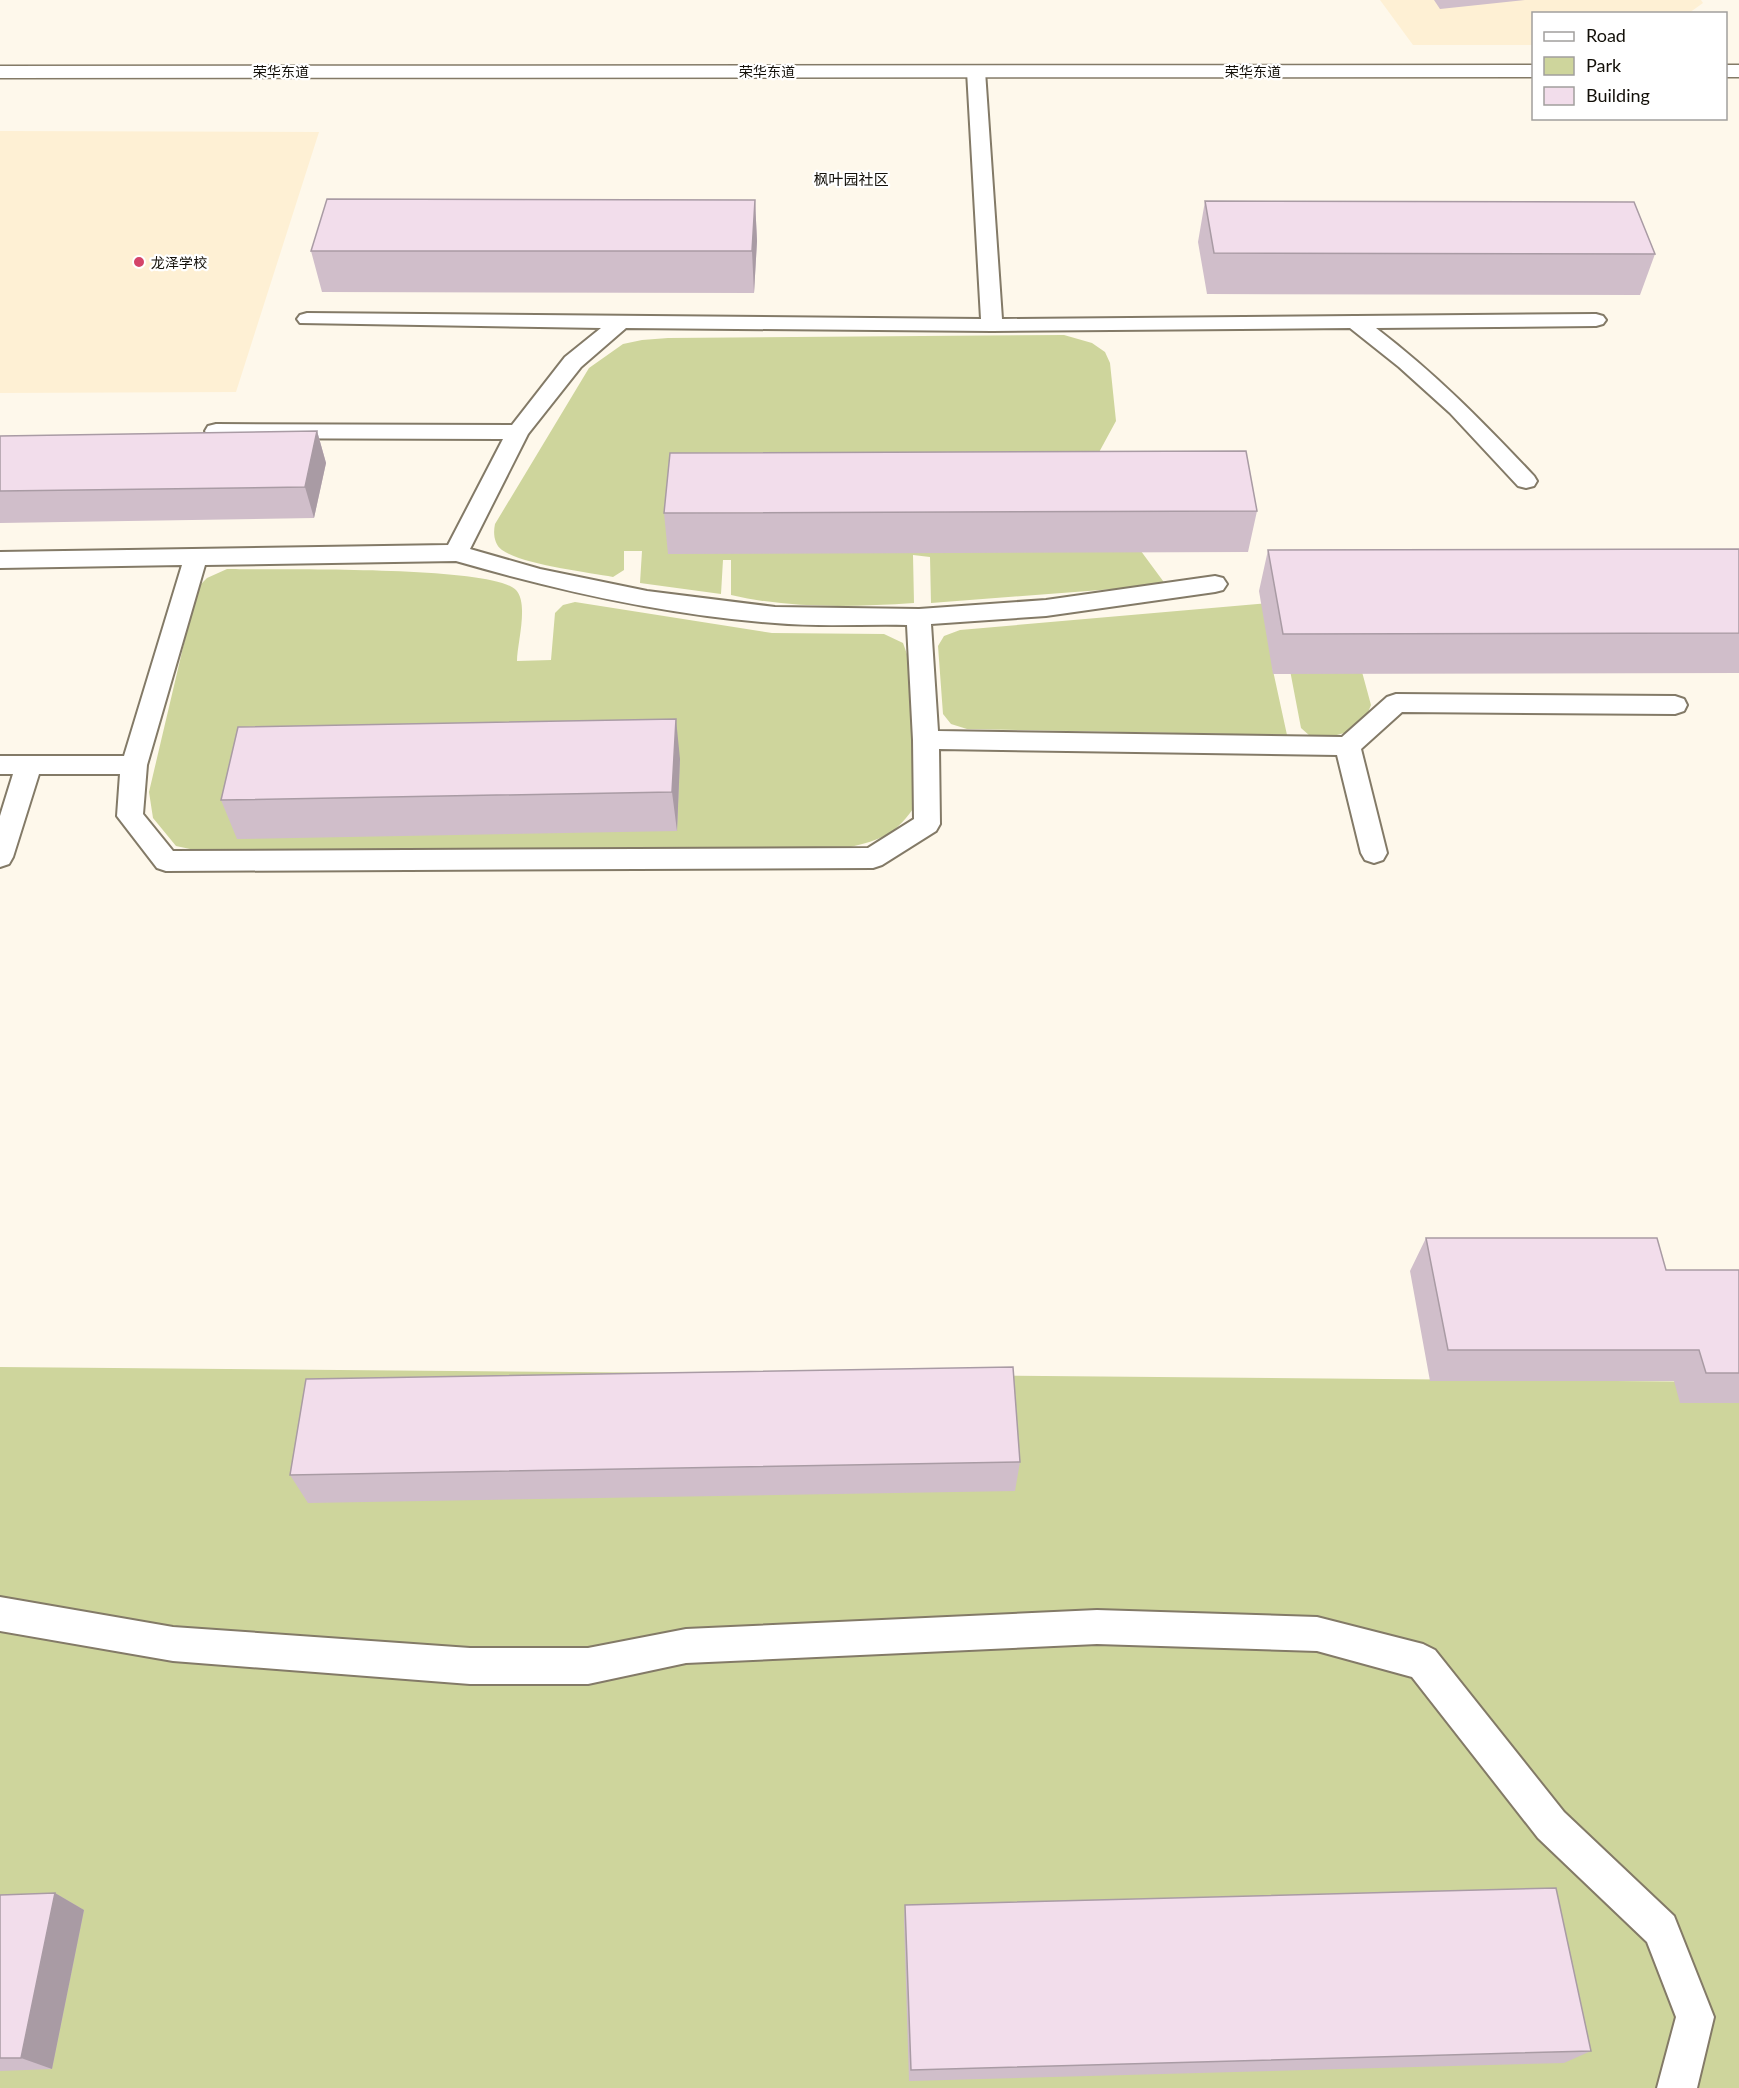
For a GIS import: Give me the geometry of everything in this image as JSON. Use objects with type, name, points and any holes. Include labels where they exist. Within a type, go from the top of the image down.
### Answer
[{"type":"street","name":"荣华东道","points":[[0,72],[1532,71]]},
{"type":"lane","points":[[976,71],[992,325]]},
{"type":"lane","points":[[307,319],[992,325],[1596,320]]},
{"type":"lane","points":[[456,553],[518,432],[573,362],[621,322]]},
{"type":"lane","points":[[1355,322],[1407,362],[1458,408],[1526,481]]},
{"type":"lane","points":[[216,431],[518,432]]},
{"type":"lane","points":[[0,560],[456,553],[540,577],[647,599],[776,615],[919,617],[1046,608],[1215,584]]},
{"type":"lane","points":[[196,557],[134,765],[130,816],[166,861],[873,858],[927,824],[926,740],[919,617]]},
{"type":"lane","points":[[926,740],[1348,746],[1396,704],[1675,705]]},
{"type":"lane","points":[[1348,746],[1374,853]]},
{"type":"lane","points":[[0,765],[134,765]]},
{"type":"lane","points":[[0,857],[29,765]]},
{"type":"lane","points":[[0,1614],[173,1644],[470,1666],[588,1666],[686,1646],[1097,1627],[1317,1634],[1423,1662],[1551,1825],[1661,1929],[1695,2017],[1677,2088]]},
{"type":"shaded area","points":[[1380,0],[1701,0],[1703,3],[1690,12],[1532,12],[1532,45],[1413,45]]},
{"type":"shaded area","name":"龙泽学校","points":[[0,131],[319,132],[236,392],[0,393]]},
{"type":"green space","points":[[1064,335],[1092,343],[1105,352],[1110,363],[1116,421],[1091,467],[1104,501],[1166,585],[931,603],[930,557],[913,555],[914,603],[799,605],[731,595],[731,560],[723,560],[721,594],[640,583],[642,551],[624,551],[624,570],[613,577],[525,560],[502,550],[496,542],[495,524],[589,368],[623,344],[668,338]]},
{"type":"green space","points":[[227,569],[380,570],[467,576],[499,582],[516,590],[520,596],[522,614],[517,661],[551,660],[555,613],[563,605],[575,602],[772,633],[884,634],[903,643],[908,657],[917,803],[902,822],[888,834],[847,848],[209,853],[176,846],[153,818],[149,792],[197,588],[207,578]]},
{"type":"green space","points":[[1316,599],[1346,613],[1371,705],[1365,720],[1348,732],[1333,736],[1310,736],[1301,728],[1289,665],[1272,666],[1287,735],[967,729],[951,724],[943,714],[938,646],[944,636],[960,630]]},
{"type":"green space","points":[[0,1367],[1739,1382],[1739,2088],[0,2088]]},
{"type":"building","points":[[327,199],[755,200],[752,251],[311,251]]},
{"type":"building","points":[[1205,201],[1634,202],[1655,254],[1214,253]]},
{"type":"building","points":[[317,431],[305,487],[0,491],[0,436]]},
{"type":"building","points":[[1246,451],[1257,511],[664,513],[670,453]]},
{"type":"building","points":[[1739,549],[1739,633],[1283,634],[1268,550]]},
{"type":"building","points":[[676,719],[672,792],[221,800],[238,727]]},
{"type":"building","points":[[1426,1238],[1657,1238],[1666,1270],[1739,1270],[1739,1373],[1706,1373],[1699,1350],[1448,1350]]},
{"type":"building","points":[[1013,1367],[1020,1462],[290,1475],[306,1379]]},
{"type":"building","points":[[1556,1888],[1591,2051],[911,2070],[905,1905]]},
{"type":"building","points":[[55,1893],[21,2058],[0,2058],[0,1895]]},
{"type":"place","name":"龙泽学校","points":[[139,262]]},
{"type":"district","name":"枫叶园社区","points":[[851,179]]}]
